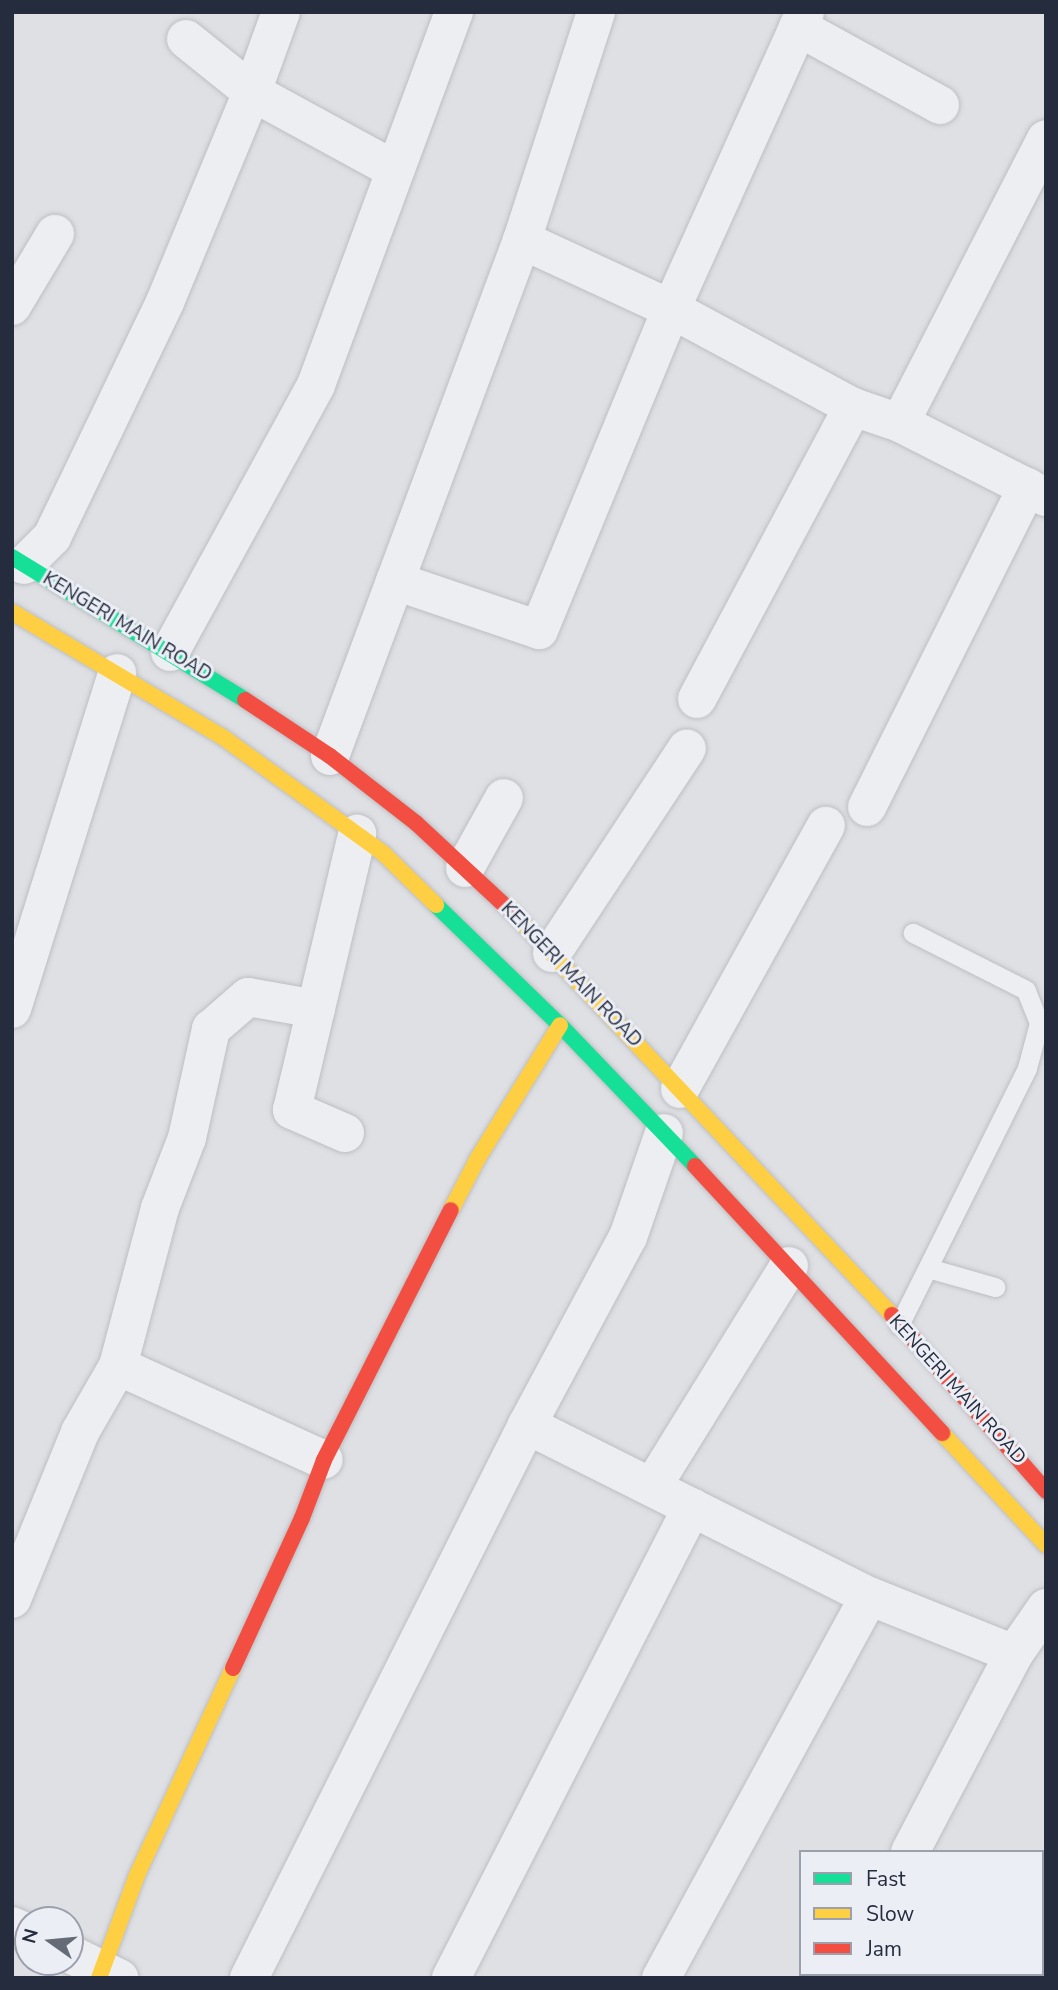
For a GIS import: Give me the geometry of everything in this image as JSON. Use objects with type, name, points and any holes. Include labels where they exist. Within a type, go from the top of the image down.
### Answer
[{"type":"main road","name":"KENGERI MAIN ROAD","points":[[18,561],[170,652],[331,756],[416,823],[552,953],[900,1325],[984,1417],[1046,1491]]},
{"type":"main road","name":"KENGERI MAIN ROAD","points":[[12,612],[224,738],[384,853],[560,1025],[664,1133],[1046,1545]]},
{"type":"main road","points":[[97,1970],[137,1875],[302,1518],[324,1460],[478,1158],[560,1025]]},
{"type":"street","points":[[18,561],[52,537],[165,302],[252,92],[281,12]]},
{"type":"street","points":[[170,652],[316,385],[454,12]]},
{"type":"street","points":[[331,756],[522,240],[596,12]]},
{"type":"street","points":[[395,581],[539,630],[671,309],[802,20],[940,105]]},
{"type":"street","points":[[186,39],[252,92],[395,170]]},
{"type":"street","points":[[900,423],[1046,139]]},
{"type":"street","points":[[12,306],[55,234]]},
{"type":"street","points":[[522,240],[671,309],[853,407],[900,423],[1036,492],[867,807]]},
{"type":"street","points":[[697,699],[853,407]]},
{"type":"street","points":[[12,1009],[117,674]]},
{"type":"street","points":[[552,953],[687,748]]},
{"type":"street","points":[[465,868],[504,798]]},
{"type":"street","points":[[680,1089],[826,826]]},
{"type":"street","points":[[345,1133],[292,1110],[357,834]]},
{"type":"street","points":[[12,1599],[80,1432],[118,1366],[160,1208],[187,1138],[211,1029],[248,997],[316,1009]]},
{"type":"street","points":[[249,1978],[527,1425],[628,1237],[664,1133]]},
{"type":"street","points":[[652,1488],[789,1266]]},
{"type":"street","points":[[118,1366],[324,1460]]},
{"type":"street","points":[[527,1425],[869,1596],[1014,1654]]},
{"type":"street","points":[[450,1978],[692,1507]]},
{"type":"street","points":[[661,1978],[869,1596]]},
{"type":"street","points":[[911,1850],[1014,1654],[1046,1608]]},
{"type":"lane","points":[[900,1325],[1027,1068],[1039,1023],[1026,990],[912,933]]},
{"type":"lane","points":[[928,1268],[995,1287]]},
{"type":"traffic: fast","points":[[12,557],[245,700]]},
{"type":"traffic: fast","points":[[436,905],[560,1025],[695,1166]]},
{"type":"traffic: slow","points":[[12,612],[224,738],[384,854],[436,905]]},
{"type":"traffic: slow","points":[[516,916],[892,1315]]},
{"type":"traffic: slow","points":[[451,1210],[478,1158],[560,1025]]},
{"type":"traffic: slow","points":[[942,1433],[1046,1545]]},
{"type":"traffic: slow","points":[[99,1978],[137,1875],[233,1668]]},
{"type":"traffic: jam","points":[[245,700],[330,756],[416,823],[516,916]]},
{"type":"traffic: jam","points":[[695,1166],[942,1433]]},
{"type":"traffic: jam","points":[[233,1668],[302,1518],[324,1460],[451,1210]]},
{"type":"traffic: jam","points":[[892,1315],[1046,1491]]}]
